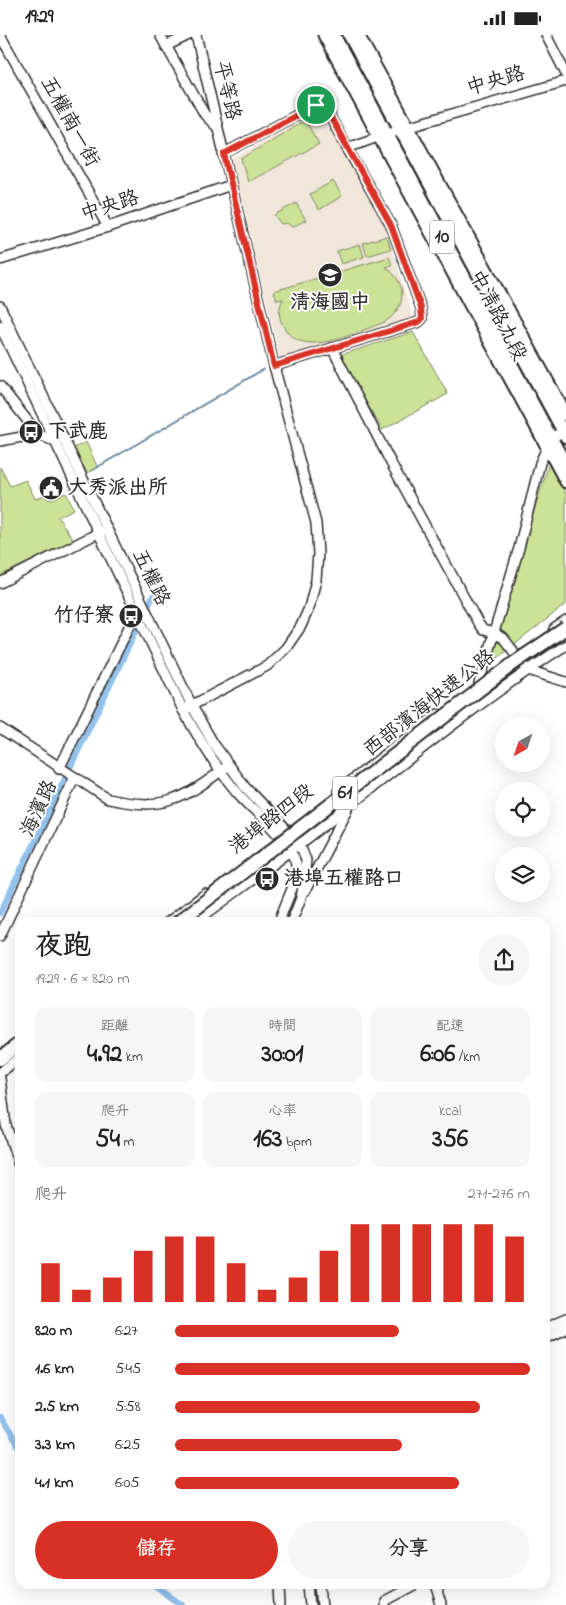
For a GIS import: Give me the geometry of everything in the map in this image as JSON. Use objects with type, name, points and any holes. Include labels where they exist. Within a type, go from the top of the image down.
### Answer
[{"type":"highway","name":"西部濱海快速公路","points":[[185,917],[514,663],[566,628]]},
{"type":"highway","name":"西部濱海快速公路","points":[[196,917],[519,669],[566,637]]},
{"type":"highway","points":[[0,1059],[15,1047]]},
{"type":"highway","points":[[0,1067],[15,1055]]},
{"type":"main road","name":"中清路九段","points":[[324,35],[383,135],[549,442],[566,482]]},
{"type":"main road","name":"中清路九段","points":[[334,35],[383,135]]},
{"type":"main road","name":"中清路九段","points":[[349,35],[404,128],[566,415]]},
{"type":"main road","name":"中清路九段","points":[[358,35],[404,128],[565,433]]},
{"type":"main road","name":"中清路九段","points":[[549,442],[566,465]]},
{"type":"street","name":"五權南一街","points":[[0,35],[108,227]]},
{"type":"street","points":[[160,35],[205,115],[216,126]]},
{"type":"street","points":[[166,46],[189,35]]},
{"type":"street","name":"平等路","points":[[183,710],[254,674],[278,657],[301,626],[312,597],[318,554],[316,523],[274,366],[208,94],[196,35]]},
{"type":"street","points":[[546,35],[566,74]]},
{"type":"street","name":"中央路","points":[[347,148],[404,128],[566,81]]},
{"type":"street","points":[[196,99],[208,94]]},
{"type":"street","points":[[224,154],[316,105],[326,109],[391,225],[421,308],[422,319],[419,322],[274,366]]},
{"type":"street","name":"中央路","points":[[0,260],[108,227],[231,185]]},
{"type":"street","name":"五權路","points":[[0,307],[59,440]]},
{"type":"street","name":"五權路","points":[[0,327],[237,792],[292,849]]},
{"type":"street","points":[[332,348],[390,463],[478,623],[484,630],[504,639],[528,670],[566,682]]},
{"type":"street","points":[[0,386],[38,434]]},
{"type":"street","points":[[479,683],[549,442],[565,433]]},
{"type":"street","points":[[0,441],[38,434],[59,440]]},
{"type":"street","points":[[0,583],[103,530]]},
{"type":"street","name":"五權路","points":[[103,530],[136,613],[183,710],[206,750],[300,844]]},
{"type":"street","name":"海濱路","points":[[59,769],[136,613]]},
{"type":"street","name":"港埠路四段","points":[[175,917],[479,683],[566,621]]},
{"type":"street","name":"港埠路四段","points":[[202,917],[350,806],[425,745],[528,670],[566,645]]},
{"type":"street","points":[[0,728],[74,779],[108,799],[147,806],[179,798],[225,768]]},
{"type":"street","name":"海濱路","points":[[0,936],[74,779]]},
{"type":"street","points":[[293,917],[301,897],[350,806]]},
{"type":"street","points":[[300,844],[306,860],[301,897]]},
{"type":"street","points":[[281,917],[295,879],[296,865],[292,849]]},
{"type":"street","points":[[0,1054],[15,1043]]},
{"type":"street","points":[[0,1073],[15,1061]]},
{"type":"street","points":[[0,1078],[6,1125],[15,1153]]},
{"type":"street","points":[[550,1326],[566,1319]]},
{"type":"street","points":[[550,1335],[566,1328]]},
{"type":"street","points":[[280,1589],[281,1605]]},
{"type":"street","points":[[309,1589],[311,1605]]},
{"type":"street","points":[[321,1589],[323,1605]]},
{"type":"street","points":[[384,1603],[407,1589]]},
{"type":"street","points":[[435,1589],[441,1605]]},
{"type":"shaded area","name":"清海國中","points":[[318,110],[322,113],[386,228],[414,321],[281,362],[232,159]]},
{"type":"green space","points":[[305,120],[319,144],[248,182],[241,159]]},
{"type":"green space","points":[[333,181],[342,196],[319,210],[310,194]]},
{"type":"green space","points":[[296,203],[306,220],[292,227],[287,223],[281,224],[274,215]]},
{"type":"green space","points":[[387,236],[391,249],[367,256],[363,243]]},
{"type":"green space","points":[[360,244],[364,257],[341,264],[337,251]]},
{"type":"green space","points":[[389,257],[392,265],[386,267],[398,280],[402,295],[398,309],[385,322],[332,341],[318,343],[305,342],[294,338],[285,329],[280,314],[283,299],[277,300],[274,291]]},
{"type":"green space","points":[[413,332],[448,394],[382,430],[340,355]]},
{"type":"green space","points":[[86,442],[98,468],[87,473],[74,448]]},
{"type":"green space","points":[[549,463],[566,494],[566,604],[490,664],[522,549]]},
{"type":"green space","points":[[0,467],[10,486],[26,480],[35,499],[45,495],[48,500],[66,493],[74,509],[58,517],[73,540],[0,576]]},
{"type":"waterway","points":[[91,471],[264,369]]},
{"type":"waterway","points":[[0,913],[153,596]]},
{"type":"waterway","points":[[0,1418],[15,1442]]},
{"type":"waterway","points":[[161,1589],[183,1605]]},
{"type":"place","name":"清海國中","points":[[330,275]]},
{"type":"place","name":"下武鹿","points":[[31,432]]},
{"type":"place","name":"大秀派出所","points":[[51,488]]},
{"type":"place","name":"竹仔寮","points":[[131,616]]},
{"type":"place","name":"港埠五權路口","points":[[267,879]]},
{"type":"route","points":[[316,105],[326,109],[391,225],[421,308],[422,319],[419,322],[274,366],[224,154],[316,105]]}]
